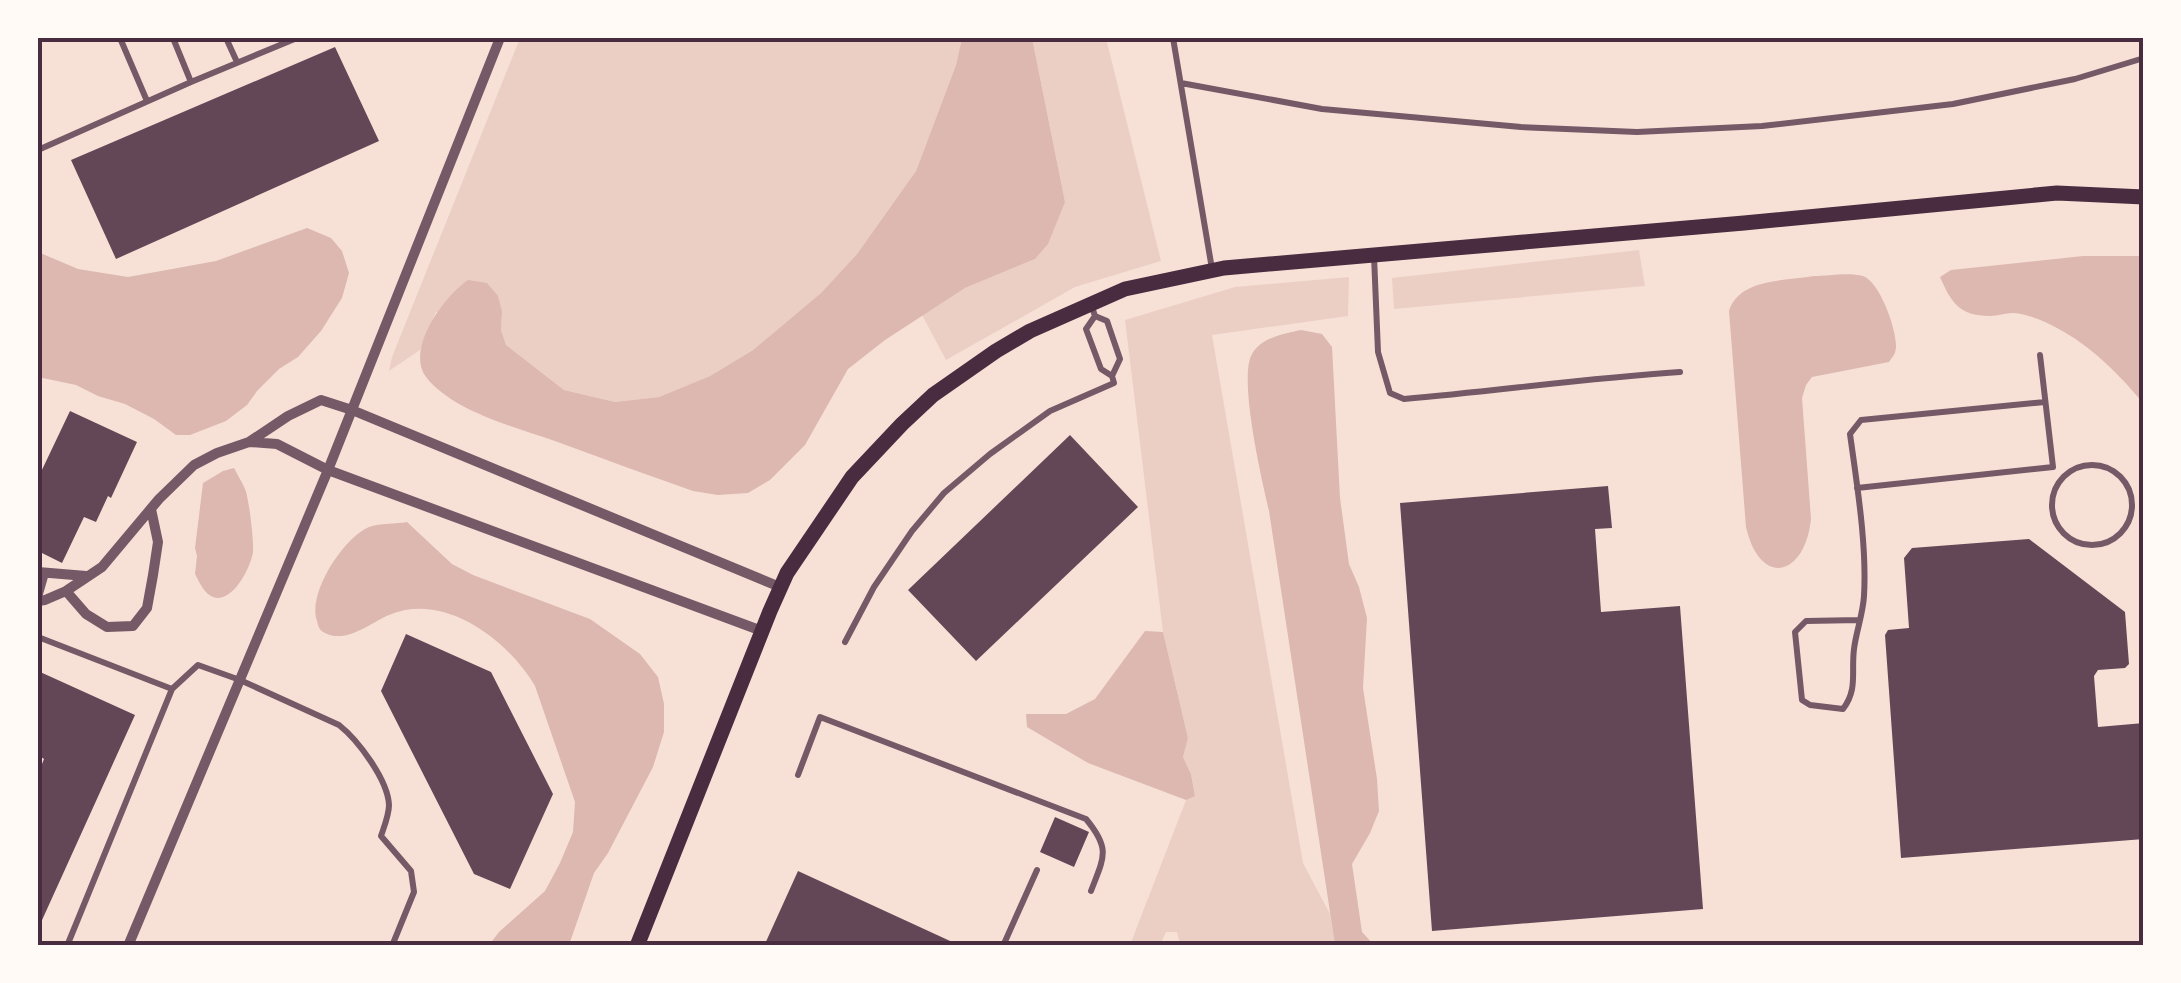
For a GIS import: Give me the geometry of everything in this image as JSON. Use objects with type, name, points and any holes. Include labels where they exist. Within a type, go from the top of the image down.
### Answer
[{"type":"main road","points":[[637,946],[780,587],[804,546],[852,477],[902,424],[933,395],[1030,331],[1092,310],[1125,289],[1212,270],[2057,192],[2144,197]]},
{"type":"street","points":[[128,946],[328,470],[500,38]]},
{"type":"street","points":[[87,576],[41,573],[38,597],[45,600],[66,591],[102,568],[151,509],[194,466],[216,453],[250,442],[320,400],[780,587]]},
{"type":"street","points":[[250,442],[277,444],[328,470],[762,631]]},
{"type":"street","points":[[66,591],[86,614],[107,627],[134,626],[147,608],[158,542],[151,509]]},
{"type":"lane","points":[[120,38],[147,102]]},
{"type":"lane","points":[[173,38],[192,82]]},
{"type":"lane","points":[[226,38],[237,62]]},
{"type":"lane","points":[[38,150],[296,38]]},
{"type":"lane","points":[[1172,38],[1212,270]]},
{"type":"lane","points":[[1181,83],[1322,109],[1521,127],[1637,132],[1762,126],[1954,104],[2075,78],[2144,58]]},
{"type":"lane","points":[[1374,255],[1378,352],[1390,394],[1404,398],[1680,372]]},
{"type":"lane","points":[[845,642],[884,573],[944,493],[1050,411],[1114,383],[1112,376],[1101,369],[1086,329],[1092,310],[1108,322],[1120,360],[1112,376]]},
{"type":"lane","points":[[2040,354],[2053,467],[2063,476]]},
{"type":"lane","points":[[1860,620],[1806,621],[1795,632],[1802,700],[1810,705],[1844,708],[1852,697],[1854,649],[1860,620],[1864,597],[1850,434],[1861,420],[2045,402]]},
{"type":"lane","points":[[2086,464],[2100,465],[2122,478],[2132,502],[2126,527],[2105,543],[2092,546],[2066,537],[2052,514],[2052,500],[2063,476],[2086,464]]},
{"type":"lane","points":[[1857,488],[2053,467]]},
{"type":"lane","points":[[38,637],[172,690]]},
{"type":"lane","points":[[67,946],[172,690],[198,665],[339,724],[351,734],[384,784],[390,807],[381,836],[411,870],[414,892],[392,946]]},
{"type":"lane","points":[[798,775],[820,717],[1086,819],[1101,836],[1106,855],[1091,891]]},
{"type":"lane","points":[[1003,946],[1037,870]]},
{"type":"shaded area","points":[[520,38],[962,38],[956,65],[916,171],[857,254],[821,293],[753,350],[710,376],[659,397],[615,402],[564,390],[506,345],[501,330],[502,312],[436,312],[420,350],[389,371]]},
{"type":"shaded area","points":[[962,38],[1032,38],[1065,202],[1048,244],[1035,259],[965,288],[848,369],[805,445],[770,480],[748,493],[718,495],[693,491],[471,410],[438,390],[426,377],[420,352],[424,338],[439,310],[468,280],[487,283],[498,296],[506,345],[564,390],[615,402],[659,397],[710,376],[753,350],[821,293],[857,254],[916,171],[956,65]]},
{"type":"shaded area","points":[[1032,38],[1106,38],[1161,261],[1075,287],[946,360],[922,315],[965,288],[1035,259],[1065,202]]},
{"type":"shaded area","points":[[307,228],[331,238],[342,251],[349,273],[342,298],[298,357],[279,369],[247,405],[226,421],[190,435],[176,435],[125,404],[76,385],[38,377],[38,252],[78,269],[128,277],[216,261]]},
{"type":"shaded area","points":[[1639,250],[1645,286],[1394,309],[1392,278]]},
{"type":"shaded area","points":[[2083,256],[2143,256],[2143,403],[2104,361],[2069,335],[2024,315],[1979,315],[1963,310],[1952,300],[1940,277],[1951,270]]},
{"type":"shaded area","points":[[1851,274],[1869,280],[1886,308],[1896,348],[1889,362],[1812,377],[1806,385],[1802,398],[1811,519],[1800,553],[1781,568],[1771,567],[1761,560],[1746,527],[1729,311],[1734,301],[1752,287]]},
{"type":"shaded area","points":[[1349,277],[1348,316],[1212,335],[1303,863],[1330,914],[1335,945],[1180,945],[1177,932],[1166,932],[1160,945],[1130,945],[1186,800],[1195,795],[1183,757],[1188,738],[1163,632],[1125,320],[1235,287]]},
{"type":"shaded area","points":[[1301,330],[1322,334],[1332,347],[1340,498],[1349,564],[1367,618],[1363,688],[1379,811],[1352,864],[1362,932],[1374,945],[1335,945],[1269,511],[1249,406],[1248,366],[1256,348],[1267,340]]},
{"type":"shaded area","points":[[234,468],[247,494],[253,552],[238,585],[224,597],[216,598],[206,592],[195,574],[203,483]]},
{"type":"shaded area","points":[[407,522],[452,564],[590,619],[640,654],[658,677],[664,704],[664,732],[653,767],[594,873],[569,945],[489,945],[545,891],[573,832],[575,802],[535,686],[523,669],[509,652],[472,624],[431,610],[410,609],[389,615],[342,636],[325,633],[319,627],[317,596],[338,554],[369,527]]},
{"type":"shaded area","points":[[1145,631],[1163,632],[1188,738],[1183,757],[1195,796],[1186,800],[1088,763],[1027,727],[1026,714],[1066,714],[1095,699]]},
{"type":"building","points":[[335,47],[379,141],[116,259],[71,160]]},
{"type":"building","points":[[70,411],[137,442],[111,498],[108,496],[96,522],[84,517],[62,563],[38,551],[38,473]]},
{"type":"building","points":[[1070,435],[1138,507],[976,661],[908,590]]},
{"type":"building","points":[[1608,486],[1612,528],[1595,529],[1601,612],[1680,606],[1703,909],[1432,931],[1400,503]]},
{"type":"building","points":[[2029,539],[2125,612],[2129,664],[2125,668],[2098,670],[2094,676],[2098,727],[2144,723],[2144,839],[1901,858],[1885,635],[1888,630],[1909,628],[1904,558],[1912,548]]},
{"type":"building","points":[[406,634],[491,672],[553,794],[510,889],[474,874],[381,691]]},
{"type":"building","points":[[38,671],[135,715],[38,929],[38,774],[44,759],[38,755]]},
{"type":"building","points":[[1055,817],[1089,832],[1074,867],[1040,852]]},
{"type":"building","points":[[798,871],[961,946],[764,946]]}]
